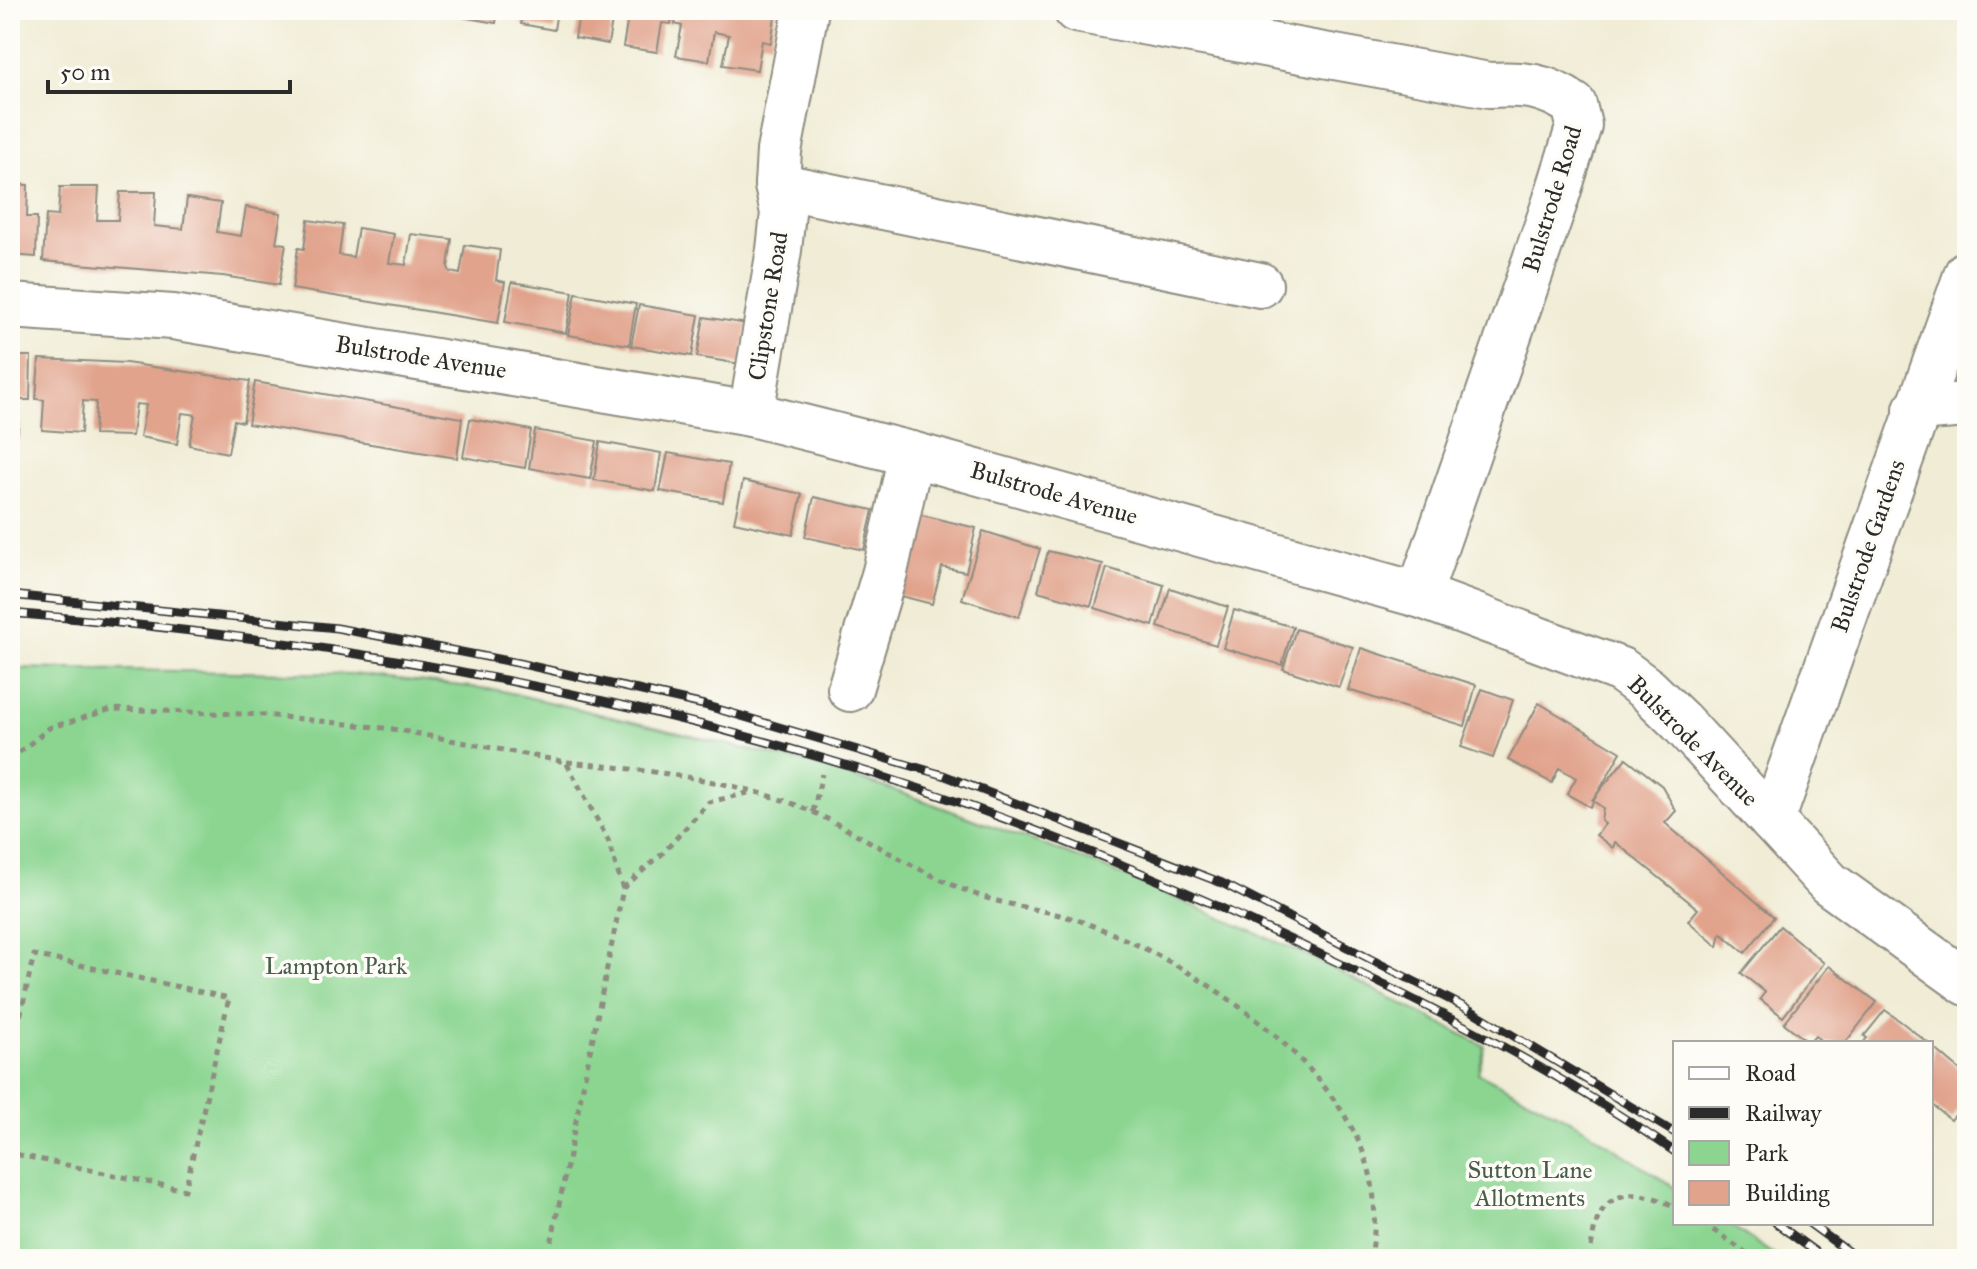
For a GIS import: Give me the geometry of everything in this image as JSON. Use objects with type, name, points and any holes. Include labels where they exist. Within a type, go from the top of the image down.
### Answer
[{"type":"street","name":"Clipstone Road","points":[[751,414],[783,213],[777,185],[779,151],[806,10]]},
{"type":"street","name":"Bulstrode Road","points":[[1076,10],[1489,85],[1531,84],[1554,90],[1574,105],[1579,125],[1555,202],[1419,595]]},
{"type":"street","points":[[777,185],[1260,285]]},
{"type":"street","name":"Bulstrode Gardens","points":[[1772,821],[1916,409],[1963,299]]},
{"type":"street","name":"Bulstrode Avenue","points":[[10,306],[173,317],[751,414],[911,454],[1419,595],[1621,670],[1648,690],[1681,722],[1829,883],[1967,983]]},
{"type":"street","points":[[1916,409],[1967,405]]},
{"type":"street","points":[[850,689],[885,572],[911,454]]},
{"type":"path","points":[[10,760],[49,728],[112,709],[265,715],[393,729],[566,762],[668,776],[749,792],[813,812],[971,893],[1083,922],[1109,933],[1203,982],[1245,1013],[1284,1045],[1350,1125],[1366,1159],[1373,1194],[1376,1228],[1371,1259]]},
{"type":"path","points":[[548,1259],[623,889],[608,840],[566,762]]},
{"type":"path","points":[[813,812],[822,774]]},
{"type":"path","points":[[623,889],[662,854],[709,802],[749,792]]},
{"type":"path","points":[[10,1062],[34,955],[229,998],[185,1190],[10,1153]]},
{"type":"path","points":[[1589,1259],[1600,1214],[1611,1201],[1630,1194],[1654,1195],[1673,1206]]},
{"type":"path","points":[[1706,1225],[1755,1259]]},
{"type":"green space","name":"Lampton Park","points":[[10,668],[353,674],[498,690],[818,766],[908,795],[1098,865],[1298,951],[1485,1046],[1478,1073],[1578,1124],[1673,1187],[1673,1225],[1730,1225],[1780,1259],[10,1259]]},
{"type":"building","points":[[464,10],[498,10],[496,23],[462,17]]},
{"type":"building","points":[[523,10],[557,10],[554,30],[521,24]]},
{"type":"building","points":[[580,10],[673,10],[671,24],[662,23],[657,52],[623,47],[628,17],[623,16],[613,15],[608,44],[575,38]]},
{"type":"building","points":[[677,10],[776,10],[771,43],[762,41],[757,70],[723,65],[729,35],[714,32],[709,61],[676,56],[682,26],[675,24]]},
{"type":"building","points":[[10,184],[28,185],[27,217],[37,217],[36,257],[10,255]]},
{"type":"building","points":[[60,187],[99,187],[97,220],[118,220],[120,192],[156,192],[154,226],[183,229],[187,198],[221,203],[217,232],[241,236],[246,207],[281,213],[276,243],[286,244],[279,285],[223,276],[43,261],[46,215],[58,216]]},
{"type":"building","points":[[308,220],[343,225],[339,255],[353,257],[358,228],[394,234],[389,263],[406,265],[411,234],[452,239],[448,267],[450,272],[460,274],[465,245],[500,250],[496,280],[505,282],[498,323],[292,289],[298,248],[304,249]]},
{"type":"building","points":[[512,282],[573,292],[566,333],[505,322]]},
{"type":"building","points":[[576,293],[636,304],[629,345],[568,335]]},
{"type":"building","points":[[639,305],[699,315],[692,356],[631,346]]},
{"type":"building","points":[[704,317],[748,324],[741,364],[697,357]]},
{"type":"building","points":[[10,356],[31,356],[30,400],[19,400],[18,433],[10,431]]},
{"type":"building","points":[[39,359],[126,363],[250,381],[243,422],[234,420],[228,453],[189,445],[195,415],[191,414],[182,413],[177,444],[140,437],[146,405],[136,404],[132,436],[94,435],[96,402],[83,401],[81,433],[42,430],[44,400],[36,399]]},
{"type":"building","points":[[255,382],[462,418],[457,458],[248,424]]},
{"type":"building","points":[[470,419],[531,430],[525,468],[463,457]]},
{"type":"building","points":[[535,430],[597,441],[590,479],[529,468]]},
{"type":"building","points":[[600,442],[661,453],[655,491],[594,480]]},
{"type":"building","points":[[668,453],[729,464],[723,502],[660,491]]},
{"type":"building","points":[[743,481],[802,494],[793,535],[734,522]]},
{"type":"building","points":[[814,497],[873,510],[864,550],[805,537]]},
{"type":"building","points":[[913,513],[976,528],[966,572],[942,567],[932,604],[893,594]]},
{"type":"building","points":[[983,531],[1040,549],[1019,617],[962,599]]},
{"type":"building","points":[[1048,551],[1103,564],[1091,606],[1038,591]]},
{"type":"building","points":[[1107,568],[1164,585],[1153,626],[1095,608]]},
{"type":"building","points":[[1170,588],[1228,607],[1216,645],[1158,627]]},
{"type":"building","points":[[1234,610],[1293,627],[1282,665],[1223,648]]},
{"type":"building","points":[[1296,629],[1353,647],[1339,687],[1283,669]]},
{"type":"building","points":[[1361,648],[1476,685],[1465,726],[1348,690]]},
{"type":"building","points":[[1482,689],[1513,700],[1493,758],[1461,747]]},
{"type":"building","points":[[1539,703],[1621,752],[1590,807],[1567,794],[1576,778],[1559,768],[1552,783],[1508,760]]},
{"type":"building","points":[[1626,758],[1662,786],[1676,811],[1665,823],[1774,917],[1745,953],[1721,933],[1718,947],[1688,921],[1698,909],[1615,842],[1613,848],[1596,835],[1605,824],[1601,821],[1603,808],[1592,800]]},
{"type":"building","points":[[1780,926],[1824,963],[1783,1017],[1760,999],[1765,992],[1741,973]]},
{"type":"building","points":[[1829,966],[1877,1002],[1847,1041],[1821,1041],[1815,1036],[1806,1041],[1784,1023]]},
{"type":"building","points":[[1885,1010],[1925,1041],[1865,1041],[1867,1038],[1864,1036]]},
{"type":"building","points":[[1933,1047],[1967,1076],[1967,1100],[1951,1120],[1933,1106]]},
{"type":"railway","points":[[10,595],[337,628],[518,663],[704,705],[943,775],[1222,883],[1472,1011],[1673,1132]]},
{"type":"railway","points":[[10,613],[113,622],[318,648],[521,683],[723,730],[886,778],[1074,845],[1318,953],[1501,1045],[1673,1151]]},
{"type":"railway","points":[[1779,1225],[1825,1259]]},
{"type":"railway","points":[[1812,1225],[1858,1259]]},
{"type":"park label","name":"Sutton Lane Allotments","points":[[1530,1184]]}]
